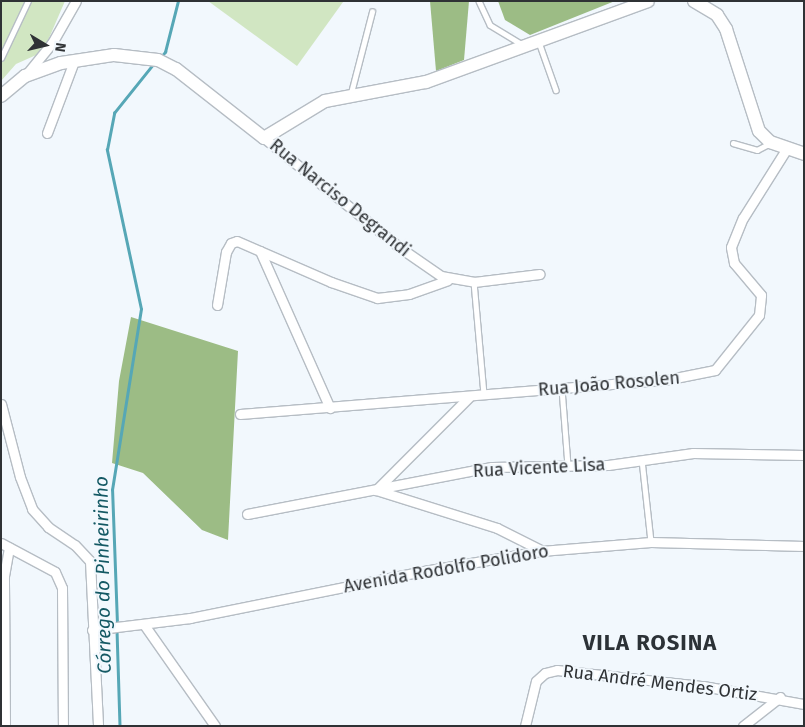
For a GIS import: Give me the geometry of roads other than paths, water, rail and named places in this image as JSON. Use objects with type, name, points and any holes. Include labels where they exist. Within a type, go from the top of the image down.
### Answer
[{"type":"main road","points":[[264,138],[318,105],[351,94],[426,82],[538,39],[648,1]]},
{"type":"main road","points":[[694,1],[717,15],[726,29],[754,123],[770,142],[804,154]]},
{"type":"main road","name":"Rua Narciso Degrandi","points":[[74,61],[114,55],[159,60],[264,138]]},
{"type":"main road","points":[[1,96],[25,76],[74,61]]},
{"type":"street","points":[[25,76],[52,43],[76,1]]},
{"type":"street","points":[[47,133],[74,61]]},
{"type":"street","name":"Rua Narciso Degrandi","points":[[264,138],[399,247],[448,280],[474,282],[540,274]]},
{"type":"street","name":"Rua João Rosolen","points":[[240,414],[484,396],[705,374],[723,363],[759,315],[762,305],[756,287],[734,262],[733,242],[743,218],[787,148]]},
{"type":"street","points":[[217,305],[229,245],[244,242],[260,251],[377,298],[409,294],[448,280]]},
{"type":"street","points":[[260,251],[330,408]]},
{"type":"street","points":[[469,397],[376,490],[497,528],[541,551]]},
{"type":"street","points":[[1,404],[20,477],[32,508],[48,527],[76,545],[90,561],[98,726]]},
{"type":"street","name":"Rua Vicente Lisa","points":[[247,514],[492,468],[608,465],[693,453],[804,455]]},
{"type":"street","name":"Avenida Rodolfo Polidoro","points":[[92,630],[145,626],[541,551],[651,542],[804,546]]},
{"type":"street","points":[[5,726],[5,545],[55,572],[62,588],[63,726]]},
{"type":"street","points":[[145,626],[215,726]]},
{"type":"street","name":"Rua André Mendes Ortiz","points":[[525,726],[536,681],[545,673],[557,670],[780,697],[804,704]]},
{"type":"street","points":[[743,726],[780,697]]},
{"type":"lane","points":[[1,58],[28,1]]},
{"type":"lane","points":[[479,1],[490,25],[524,45]]},
{"type":"lane","points":[[351,94],[372,12]]},
{"type":"lane","points":[[538,39],[556,90]]},
{"type":"lane","points":[[733,144],[757,150],[770,142]]},
{"type":"lane","points":[[474,282],[484,396]]},
{"type":"lane","points":[[562,389],[568,466]]},
{"type":"lane","points":[[642,459],[651,542]]},
{"type":"waterway","name":"Córrego do Pinheirinho","points":[[160,58],[165,52],[178,1]]},
{"type":"waterway","name":"Córrego do Pinheirinho","points":[[117,624],[112,490],[141,309],[107,150],[114,113],[154,63]]},
{"type":"waterway","name":"Córrego do Pinheirinho","points":[[117,630],[120,726]]},
{"type":"district","name":"VILA ROSINA","points":[[650,643]]}]
